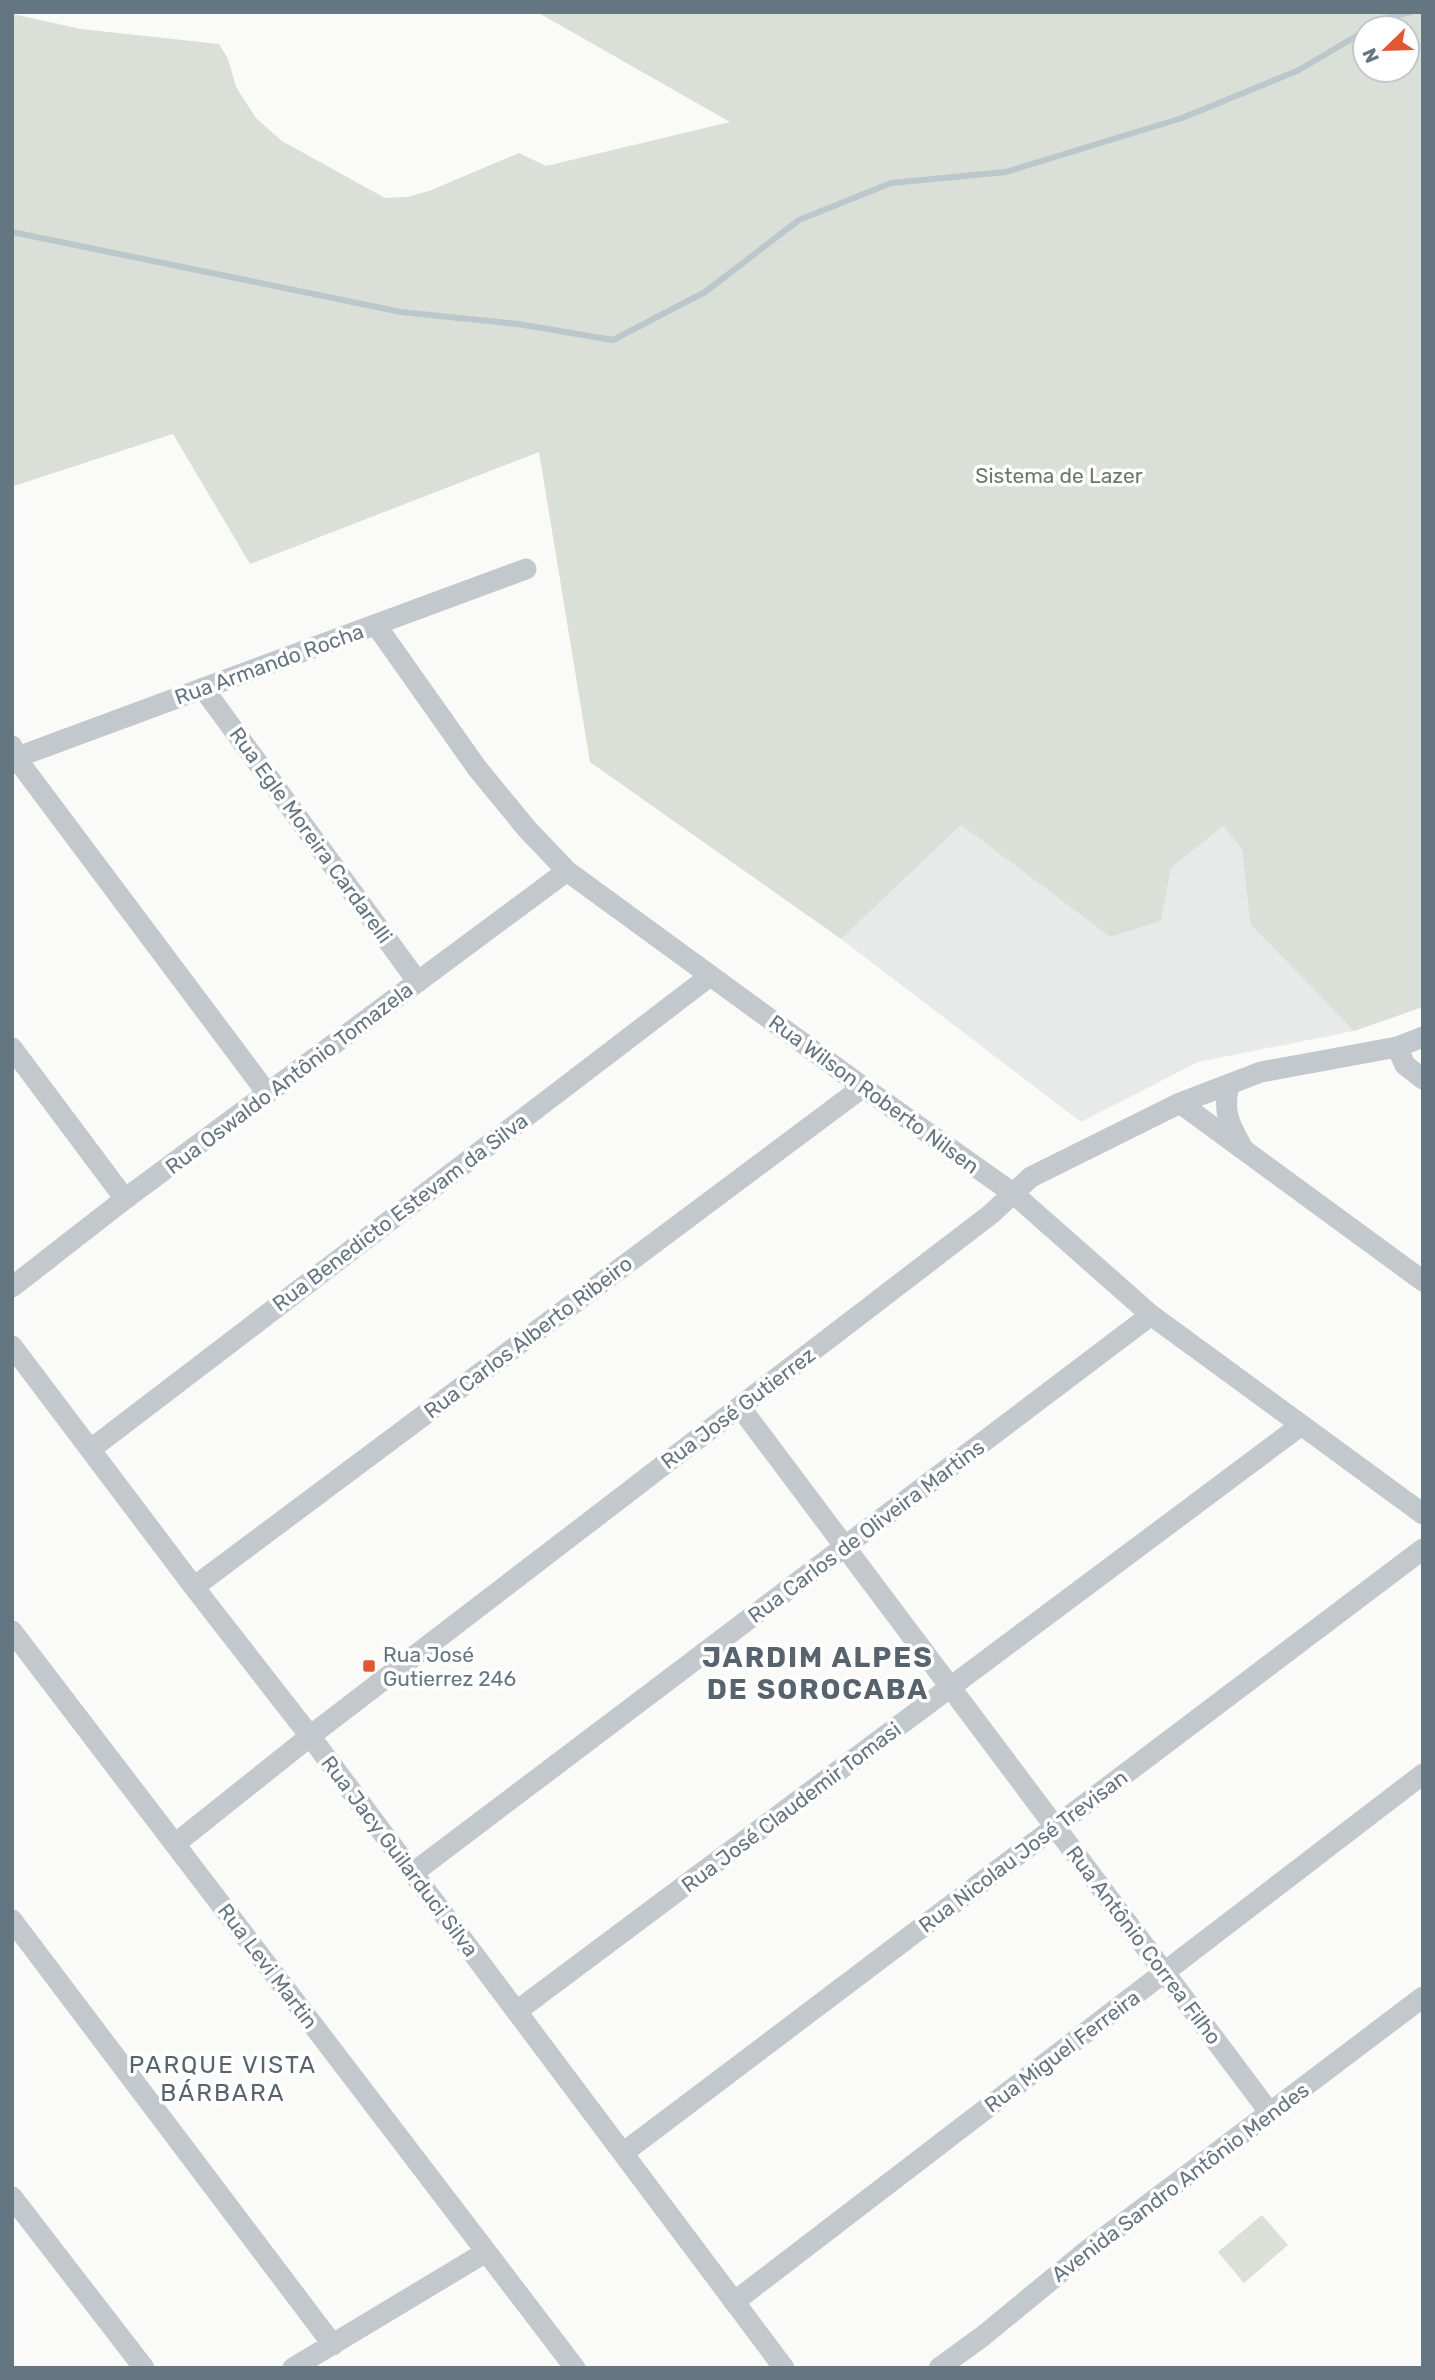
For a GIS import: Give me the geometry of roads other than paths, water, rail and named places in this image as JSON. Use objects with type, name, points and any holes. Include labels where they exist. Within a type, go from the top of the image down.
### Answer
[{"type":"street","name":"Rua Armando Rocha","points":[[13,754],[203,688],[526,569]]},
{"type":"street","name":"Rua Wilson Roberto Nilsen","points":[[376,625],[477,768],[527,829],[567,871],[1014,1194],[1150,1315],[1423,1514]]},
{"type":"street","name":"Rua Egle Moreira Cardarelli","points":[[203,688],[418,982]]},
{"type":"street","points":[[13,754],[267,1093]]},
{"type":"street","name":"Rua Oswaldo Antônio Tomazela","points":[[12,1287],[125,1199],[567,871]]},
{"type":"street","name":"Rua Benedicto Estevam da Silva","points":[[91,1449],[710,976]]},
{"type":"street","name":"Rua José Gutierrez","points":[[175,1844],[310,1736],[991,1214],[1031,1177],[1180,1103],[1261,1072],[1397,1047],[1423,1037]]},
{"type":"street","points":[[1397,1047],[1405,1065],[1423,1079]]},
{"type":"street","points":[[12,1048],[125,1199]]},
{"type":"street","points":[[1229,1084],[1225,1103],[1229,1124],[1244,1150]]},
{"type":"street","name":"Rua Carlos Alberto Ribeiro","points":[[194,1587],[863,1087]]},
{"type":"street","points":[[1180,1103],[1423,1281]]},
{"type":"street","name":"Rua Carlos de Oliveira Martins","points":[[413,1873],[1150,1315]]},
{"type":"street","name":"Rua Jacy Guilarduci Silva","points":[[12,1346],[310,1736],[784,2368]]},
{"type":"street","name":"Rua Antônio Correa Filho","points":[[740,1406],[1270,2113]]},
{"type":"street","name":"Rua José Claudemir Tomasi","points":[[517,2011],[1300,1426]]},
{"type":"street","name":"Rua Nicolau José Trevisan","points":[[623,2153],[1423,1549]]},
{"type":"street","name":"Rua Levi Martin","points":[[12,1631],[575,2368]]},
{"type":"street","name":"Rua Miguel Ferreira","points":[[734,2302],[1423,1774]]},
{"type":"street","points":[[12,1920],[333,2345]]},
{"type":"street","name":"Avenida Sandro Antônio Mendes","points":[[939,2368],[983,2336],[1084,2253],[1423,1997]]},
{"type":"street","points":[[12,2197],[144,2368]]},
{"type":"street","points":[[293,2368],[486,2252]]},
{"type":"waterway","points":[[1402,14],[1411,12]]},
{"type":"waterway","points":[[12,232],[401,312],[518,324],[613,340],[705,292],[799,220],[891,183],[1006,172],[1182,118],[1297,71],[1351,39]]},
{"type":"place","name":"Rua José Gutierrez 246","points":[[369,1666]]},
{"type":"district","name":"JARDIM ALPES DE SOROCABA","points":[[818,1673]]},
{"type":"district","name":"PARQUE VISTA BÁRBARA","points":[[223,2079]]},
{"type":"park label","name":"Sistema de Lazer","points":[[1059,475]]}]
